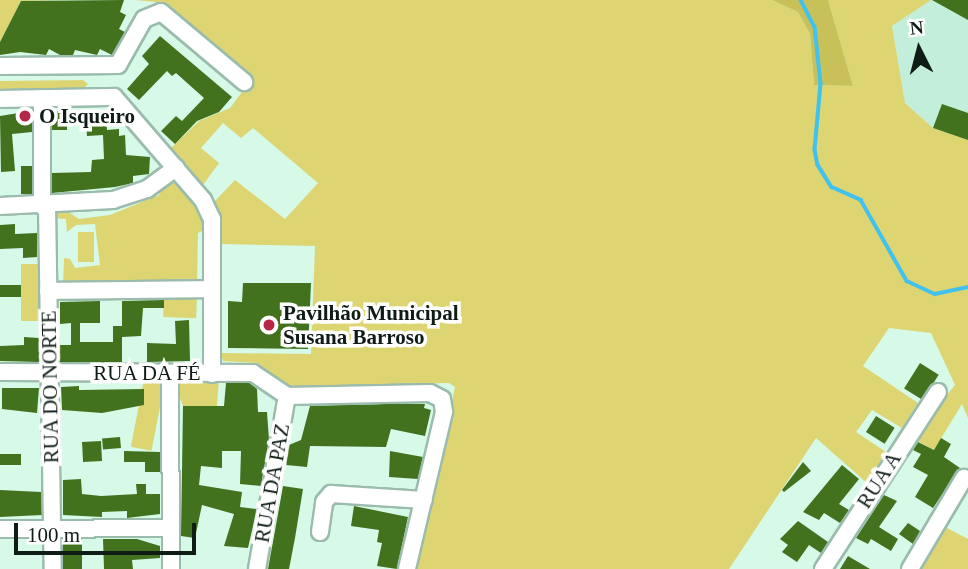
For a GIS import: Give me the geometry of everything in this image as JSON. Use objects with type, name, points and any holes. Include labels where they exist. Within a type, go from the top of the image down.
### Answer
[{"type":"street","points":[[0,66],[108,66],[121,63],[148,15],[161,12],[244,82]]},
{"type":"street","points":[[107,96],[108,66]]},
{"type":"street","points":[[0,99],[107,96],[120,102],[212,213],[212,373]]},
{"type":"street","name":"RUA DO NORTE","points":[[42,98],[52,569]]},
{"type":"street","points":[[0,206],[45,206],[125,197],[176,168]]},
{"type":"street","points":[[48,291],[212,289]]},
{"type":"street","name":"RUA DA FÉ","points":[[0,372],[253,373],[287,396]]},
{"type":"street","points":[[170,374],[171,569]]},
{"type":"street","name":"RUA A","points":[[823,569],[938,392]]},
{"type":"street","points":[[287,396],[430,393],[442,400],[444,412],[407,569]]},
{"type":"street","name":"RUA DA PAZ","points":[[257,569],[287,396]]},
{"type":"street","points":[[909,569],[964,478]]},
{"type":"street","points":[[320,532],[324,502],[331,494],[424,500]]},
{"type":"street","points":[[0,529],[51,526],[170,528]]},
{"type":"shaded area","points":[[0,0],[60,0],[21,1],[0,42]]},
{"type":"shaded area","points":[[135,0],[772,0],[798,12],[810,34],[814,85],[853,86],[828,0],[931,0],[892,26],[905,103],[933,128],[968,140],[968,418],[962,404],[934,450],[912,438],[955,385],[931,333],[889,328],[863,366],[918,403],[902,428],[872,410],[856,432],[886,452],[867,483],[816,438],[729,569],[416,569],[455,387],[449,383],[287,387],[258,363],[223,361],[221,353],[311,354],[315,246],[222,244],[215,201],[235,180],[285,219],[318,183],[253,128],[241,138],[223,123],[201,148],[219,163],[203,185],[170,149],[199,121],[230,108],[251,80],[166,3]]},
{"type":"shaded area","points":[[772,0],[828,0],[853,86],[814,85],[810,34],[798,12]]},
{"type":"shaded area","points":[[931,0],[968,0],[968,140],[933,128],[905,103],[892,26]]},
{"type":"shaded area","points":[[83,80],[88,84],[84,88],[0,89],[0,81]]},
{"type":"shaded area","points":[[175,180],[205,212],[208,228],[198,233],[197,285],[63,287],[64,258],[70,259],[75,268],[100,265],[95,224],[76,225],[67,232],[66,219],[54,218],[55,213],[65,210],[79,219],[110,215],[159,195],[161,188]]},
{"type":"shaded area","points":[[78,232],[94,232],[94,262],[78,262]]},
{"type":"shaded area","points":[[21,264],[40,264],[40,321],[21,321]]},
{"type":"shaded area","points":[[164,293],[197,294],[196,318],[163,317]]},
{"type":"shaded area","points":[[181,378],[219,378],[217,406],[183,406],[178,393]]},
{"type":"shaded area","points":[[144,379],[165,383],[151,451],[131,447]]},
{"type":"shaded area","points":[[945,527],[968,539],[968,569],[918,569]]},
{"type":"building","points":[[124,0],[120,12],[126,15],[119,29],[125,32],[112,55],[100,49],[97,55],[75,50],[73,55],[60,55],[49,49],[46,55],[20,52],[0,55],[0,42],[21,1]]},
{"type":"building","points":[[932,0],[968,0],[968,20]]},
{"type":"building","points":[[160,36],[232,97],[219,112],[197,121],[175,144],[161,131],[176,116],[182,121],[204,98],[176,73],[172,76],[167,71],[139,100],[127,89],[149,64],[142,56]]},
{"type":"building","points":[[942,104],[968,113],[968,140],[933,128]]},
{"type":"building","points":[[101,110],[106,114],[107,130],[119,129],[119,136],[125,135],[126,155],[150,157],[149,174],[133,176],[133,183],[115,187],[52,193],[52,173],[91,172],[92,160],[104,159],[103,135],[87,136],[85,111]]},
{"type":"building","points":[[52,111],[67,111],[67,130],[52,130]]},
{"type":"building","points":[[32,113],[32,132],[12,134],[15,171],[1,172],[0,116]]},
{"type":"building","points":[[21,166],[32,166],[32,194],[21,194]]},
{"type":"building","points":[[15,224],[15,234],[37,233],[37,257],[23,258],[23,248],[0,249],[0,225]]},
{"type":"building","name":"Pavilhão Municipal Susana Barroso","points":[[243,283],[311,283],[308,349],[228,348],[228,301],[242,302]]},
{"type":"building","points":[[0,285],[21,285],[21,297],[0,297]]},
{"type":"building","points":[[164,300],[164,308],[143,308],[141,336],[122,337],[122,362],[60,362],[60,345],[71,345],[71,323],[60,324],[60,302],[100,301],[100,323],[80,323],[80,342],[113,342],[113,326],[122,326],[122,301]]},
{"type":"building","points":[[189,320],[190,361],[147,362],[147,343],[176,344],[175,321]]},
{"type":"building","points":[[24,337],[39,338],[39,362],[0,361],[0,346],[24,345]]},
{"type":"building","points":[[920,363],[939,375],[923,400],[904,388]]},
{"type":"building","points":[[226,383],[250,383],[257,389],[258,412],[267,412],[269,440],[261,486],[240,484],[241,451],[222,451],[222,468],[201,466],[199,485],[242,492],[240,507],[257,509],[248,548],[224,546],[234,514],[202,505],[195,538],[181,536],[183,406],[224,406]]},
{"type":"building","points":[[79,386],[79,390],[144,389],[144,405],[102,413],[62,410],[61,387]]},
{"type":"building","points":[[2,388],[39,388],[37,413],[2,409]]},
{"type":"building","points":[[425,404],[424,408],[431,410],[425,436],[391,429],[386,447],[310,446],[307,467],[286,465],[289,445],[301,440],[310,406]]},
{"type":"building","points":[[876,416],[895,428],[885,444],[866,432]]},
{"type":"building","points":[[120,437],[121,448],[103,450],[102,439]]},
{"type":"building","points":[[941,438],[951,444],[944,457],[960,468],[933,508],[915,497],[928,475],[913,467],[921,454],[913,450],[918,442],[934,450]]},
{"type":"building","points":[[101,441],[102,461],[83,462],[82,442]]},
{"type":"building","points":[[124,451],[160,452],[160,472],[145,472],[145,462],[124,462]]},
{"type":"building","points":[[390,451],[423,457],[418,479],[389,477]]},
{"type":"building","points":[[0,454],[21,454],[21,465],[0,465]]},
{"type":"building","points":[[803,462],[811,471],[784,492],[782,490]]},
{"type":"building","points":[[842,465],[859,479],[839,504],[849,510],[840,523],[824,513],[819,520],[803,512]]},
{"type":"building","points":[[81,479],[82,494],[101,496],[137,494],[136,484],[146,484],[146,494],[160,494],[160,514],[127,518],[127,511],[102,512],[102,517],[63,515],[63,480]]},
{"type":"building","points":[[283,486],[303,489],[295,538],[289,569],[268,569]]},
{"type":"building","points":[[0,490],[41,492],[42,515],[0,517]]},
{"type":"building","points":[[884,495],[897,501],[879,527],[898,539],[891,551],[871,539],[868,544],[856,538]]},
{"type":"building","points":[[354,506],[408,517],[397,569],[377,566],[382,543],[377,542],[379,530],[351,526]]},
{"type":"building","points":[[798,521],[828,542],[821,553],[809,545],[797,562],[782,552],[788,545],[780,539]]},
{"type":"building","points":[[908,523],[920,531],[913,544],[899,534]]},
{"type":"building","points":[[63,539],[82,539],[82,569],[63,569]]},
{"type":"building","points":[[103,539],[137,539],[160,546],[160,558],[132,560],[133,569],[104,569]]},
{"type":"building","points":[[848,556],[870,569],[840,569]]},
{"type":"waterway","points":[[801,0],[815,27],[821,84],[815,150],[818,165],[832,187],[861,200],[907,281],[935,294],[968,287]]},
{"type":"place","name":"O Isqueiro","points":[[25,116]]},
{"type":"place","name":"Pavilhão Municipal Susana Barroso","points":[[269,325]]}]
